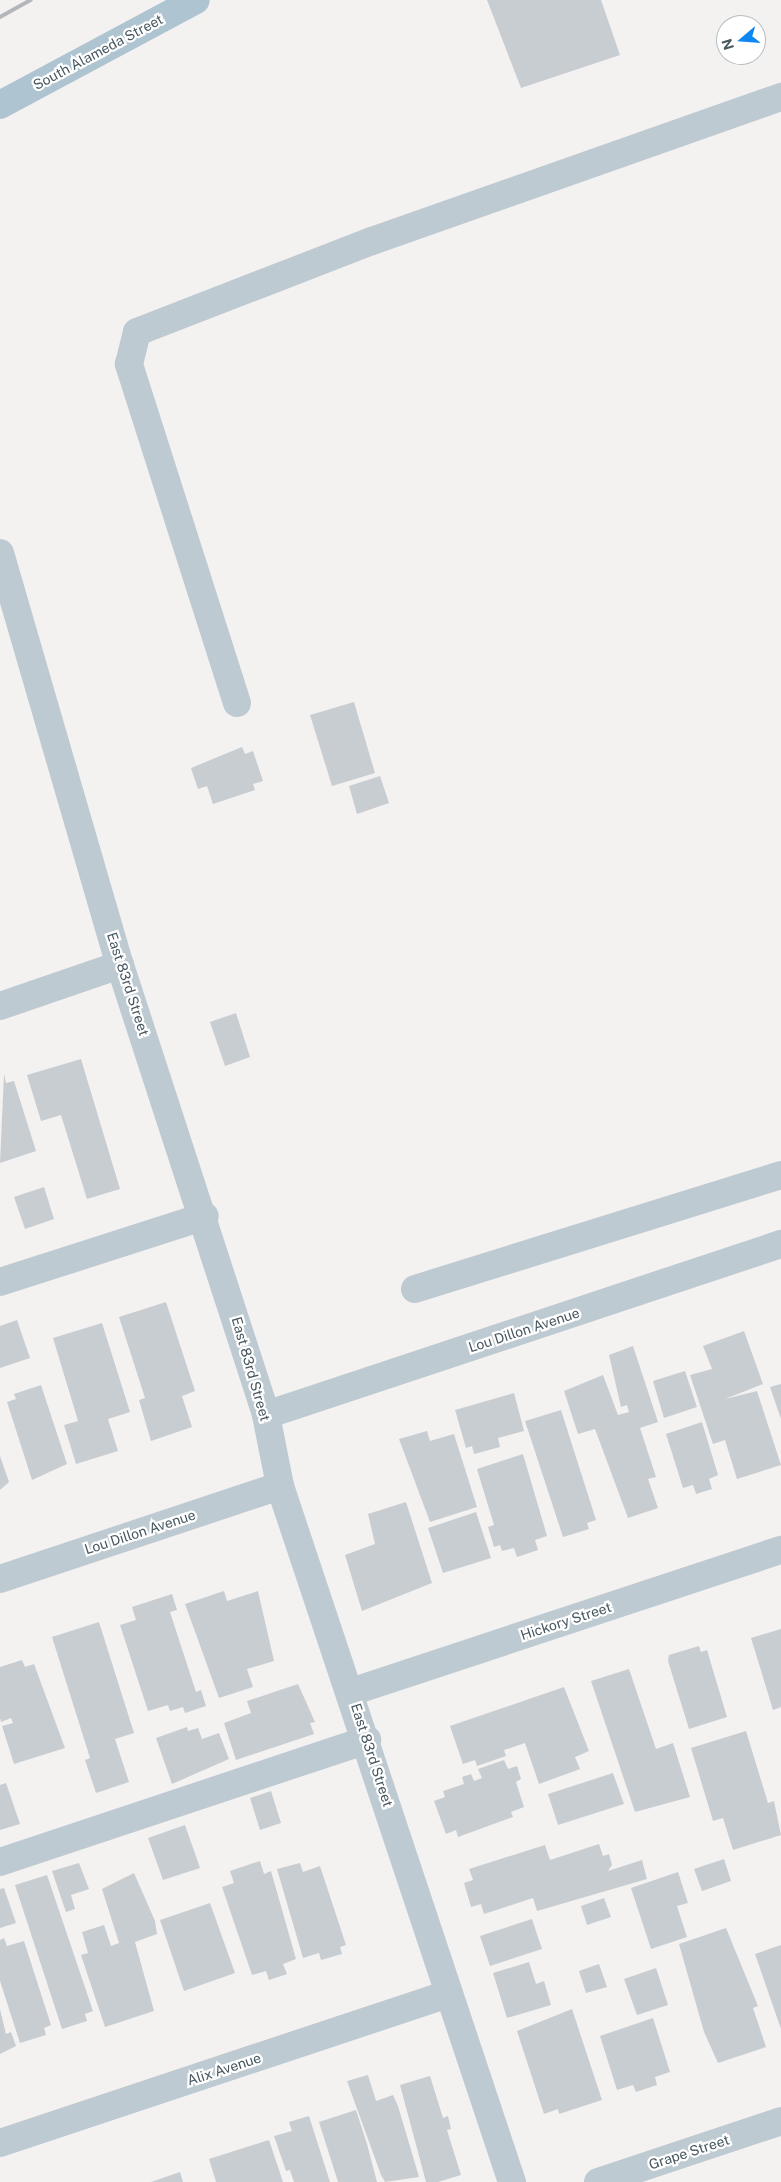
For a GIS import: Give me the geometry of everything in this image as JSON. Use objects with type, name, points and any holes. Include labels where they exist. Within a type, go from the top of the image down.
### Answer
[{"type":"main road","name":"South Alameda Street","points":[[0,105],[196,0]]},
{"type":"street","points":[[237,703],[128,364],[138,332],[372,241],[781,97]]},
{"type":"street","name":"East 83rd Street","points":[[2,566],[120,965],[205,1216],[266,1415],[280,1486],[351,1692],[512,2182]]},
{"type":"street","points":[[0,1006],[120,965]]},
{"type":"street","points":[[415,1289],[781,1175]]},
{"type":"street","points":[[0,1282],[205,1216]]},
{"type":"street","name":"Lou Dillon Avenue","points":[[266,1415],[781,1244]]},
{"type":"street","name":"Lou Dillon Avenue","points":[[0,1579],[280,1486]]},
{"type":"street","name":"Hickory Street","points":[[351,1692],[781,1550]]},
{"type":"street","points":[[0,1862],[367,1740]]},
{"type":"street","name":"Alix Avenue","points":[[0,2143],[449,1994]]},
{"type":"street","name":"Grape Street","points":[[598,2182],[781,2121]]},
{"type":"building","points":[[487,0],[601,0],[620,55],[521,88]]},
{"type":"building","points":[[354,702],[375,773],[332,786],[310,715]]},
{"type":"building","points":[[242,747],[245,754],[253,751],[263,781],[253,784],[255,790],[213,804],[207,786],[198,789],[191,768]]},
{"type":"building","points":[[380,776],[389,803],[357,814],[349,786]]},
{"type":"building","points":[[236,1013],[250,1057],[225,1066],[210,1022]]},
{"type":"building","points":[[81,1059],[120,1189],[87,1199],[61,1115],[41,1121],[27,1075]]},
{"type":"building","points":[[4,1074],[6,1083],[14,1081],[36,1151],[0,1163]]},
{"type":"building","points":[[44,1187],[54,1219],[25,1229],[14,1197]]},
{"type":"building","points":[[166,1302],[195,1391],[182,1396],[192,1427],[151,1441],[139,1400],[145,1398],[119,1317]]},
{"type":"building","points":[[17,1320],[30,1358],[0,1368],[0,1326]]},
{"type":"building","points":[[102,1323],[130,1412],[108,1419],[118,1451],[76,1464],[64,1425],[78,1421],[53,1338]]},
{"type":"building","points":[[744,1331],[763,1384],[725,1399],[757,1391],[781,1465],[737,1479],[725,1440],[713,1444],[690,1375],[712,1369],[703,1346]]},
{"type":"building","points":[[633,1346],[658,1422],[640,1428],[656,1477],[648,1479],[658,1508],[628,1518],[595,1429],[578,1434],[564,1391],[603,1375],[618,1415],[629,1412],[627,1405],[621,1407],[609,1355]]},
{"type":"building","points":[[685,1371],[697,1407],[664,1418],[653,1381]]},
{"type":"building","points":[[781,1384],[781,1419],[770,1387]]},
{"type":"building","points":[[41,1385],[67,1464],[32,1480],[7,1402],[16,1399],[14,1394]]},
{"type":"building","points":[[514,1393],[524,1431],[498,1438],[500,1447],[474,1454],[472,1446],[466,1448],[455,1410]]},
{"type":"building","points":[[561,1410],[596,1520],[587,1523],[589,1529],[563,1537],[525,1421]]},
{"type":"building","points":[[702,1422],[718,1475],[709,1479],[712,1489],[696,1494],[693,1485],[683,1488],[666,1434]]},
{"type":"building","points":[[427,1431],[430,1441],[454,1434],[477,1507],[430,1522],[399,1439]]},
{"type":"building","points":[[523,1454],[547,1536],[535,1540],[538,1550],[517,1557],[514,1548],[502,1551],[500,1545],[494,1547],[488,1527],[494,1525],[477,1469]]},
{"type":"building","points":[[0,1456],[9,1482],[0,1490]]},
{"type":"building","points":[[406,1502],[432,1583],[362,1611],[345,1555],[375,1544],[368,1514]]},
{"type":"building","points":[[476,1512],[491,1558],[443,1573],[428,1528]]},
{"type":"building","points":[[224,1591],[227,1601],[258,1591],[274,1661],[247,1669],[253,1687],[219,1698],[185,1604]]},
{"type":"building","points":[[172,1594],[177,1610],[170,1612],[196,1692],[201,1690],[206,1706],[185,1713],[183,1707],[170,1711],[168,1705],[148,1711],[120,1625],[136,1620],[132,1607]]},
{"type":"building","points":[[99,1622],[134,1733],[115,1739],[129,1782],[96,1793],[85,1760],[90,1758],[52,1637]]},
{"type":"building","points":[[781,1629],[781,1707],[773,1710],[751,1638]]},
{"type":"building","points":[[699,1646],[701,1652],[707,1650],[727,1717],[689,1729],[668,1661],[669,1655]]},
{"type":"building","points":[[22,1660],[25,1667],[34,1664],[65,1748],[14,1764],[2,1726],[13,1723],[11,1718],[1,1722],[0,1718],[0,1667]]},
{"type":"building","points":[[629,1669],[656,1749],[673,1743],[690,1797],[635,1812],[591,1681]]},
{"type":"building","points":[[298,1684],[315,1722],[310,1723],[314,1734],[236,1760],[224,1723],[251,1713],[247,1701]]},
{"type":"building","points":[[564,1687],[589,1751],[575,1757],[580,1769],[539,1784],[525,1743],[504,1750],[506,1756],[477,1766],[475,1760],[463,1764],[450,1726]]},
{"type":"building","points":[[187,1727],[188,1731],[198,1728],[202,1739],[219,1733],[229,1759],[172,1784],[156,1738]]},
{"type":"building","points":[[746,1731],[768,1803],[774,1801],[781,1835],[733,1850],[723,1818],[713,1821],[691,1748]]},
{"type":"building","points":[[504,1760],[508,1769],[517,1766],[521,1779],[516,1782],[524,1807],[511,1812],[513,1817],[458,1837],[456,1830],[446,1834],[434,1801],[445,1797],[443,1791],[464,1784],[462,1777],[471,1774],[474,1781],[482,1778],[478,1769]]},
{"type":"building","points":[[613,1773],[624,1804],[558,1825],[548,1794]]},
{"type":"building","points":[[6,1783],[20,1824],[0,1830],[0,1785]]},
{"type":"building","points":[[271,1791],[281,1823],[260,1830],[250,1798]]},
{"type":"building","points":[[185,1825],[200,1868],[163,1880],[148,1838]]},
{"type":"building","points":[[599,1844],[603,1856],[609,1854],[612,1865],[608,1871],[642,1860],[647,1879],[537,1911],[533,1898],[484,1914],[481,1904],[471,1907],[464,1883],[473,1880],[469,1869],[545,1845],[550,1860]]},
{"type":"building","points":[[724,1859],[731,1881],[702,1891],[694,1869]]},
{"type":"building","points":[[260,1861],[264,1874],[271,1871],[296,1959],[283,1964],[287,1974],[269,1980],[266,1971],[252,1975],[222,1887],[234,1883],[230,1871]]},
{"type":"building","points":[[79,1863],[89,1889],[71,1895],[75,1909],[66,1912],[52,1871]]},
{"type":"building","points":[[300,1863],[303,1872],[320,1866],[346,1945],[340,1947],[342,1954],[321,1960],[319,1953],[303,1958],[277,1869]]},
{"type":"building","points":[[678,1872],[688,1903],[677,1906],[687,1937],[651,1949],[631,1888]]},
{"type":"building","points":[[134,1873],[155,1921],[157,1934],[135,1942],[154,2011],[105,2027],[81,1955],[88,1953],[82,1932],[104,1925],[111,1946],[119,1943],[102,1889]]},
{"type":"building","points":[[47,1875],[93,2011],[85,2014],[87,2021],[62,2029],[15,1885]]},
{"type":"building","points":[[4,1888],[16,1923],[0,1928],[0,1889]]},
{"type":"building","points":[[604,1898],[611,1917],[587,1925],[581,1906]]},
{"type":"building","points":[[210,1903],[235,1973],[184,1991],[160,1920]]},
{"type":"building","points":[[532,1919],[542,1949],[490,1966],[480,1936]]},
{"type":"building","points":[[726,1928],[758,2006],[753,2008],[766,2047],[718,2063],[704,2032],[679,1944]]},
{"type":"building","points":[[4,1938],[7,1946],[24,1941],[51,2025],[44,2028],[46,2035],[20,2043],[0,1981],[0,1940]]},
{"type":"building","points":[[781,1945],[781,2029],[755,1954]]},
{"type":"building","points":[[529,1962],[536,1984],[544,1981],[551,2005],[507,2018],[493,1973]]},
{"type":"building","points":[[599,1964],[607,1987],[586,1993],[579,1971]]},
{"type":"building","points":[[656,1968],[668,2005],[637,2015],[624,1979]]},
{"type":"building","points":[[0,2009],[6,2034],[11,2032],[16,2046],[0,2054]]},
{"type":"building","points":[[572,2009],[602,2100],[559,2114],[558,2109],[544,2114],[517,2031]]},
{"type":"building","points":[[653,2018],[670,2072],[655,2077],[657,2085],[636,2092],[633,2085],[617,2090],[600,2036]]},
{"type":"building","points":[[368,2075],[376,2101],[393,2095],[419,2177],[385,2182],[381,2175],[347,2081]]},
{"type":"building","points":[[430,2076],[443,2118],[448,2116],[451,2129],[447,2130],[461,2175],[438,2182],[426,2182],[400,2085]]},
{"type":"building","points":[[356,2110],[377,2182],[338,2182],[319,2122]]},
{"type":"building","points":[[309,2116],[330,2182],[294,2182],[290,2170],[286,2171],[274,2136],[292,2131],[289,2122]]},
{"type":"building","points":[[269,2140],[283,2182],[216,2182],[209,2159]]},
{"type":"building","points":[[180,2172],[183,2182],[151,2182]]},
{"type":"railway","points":[[0,17],[31,0]]}]
